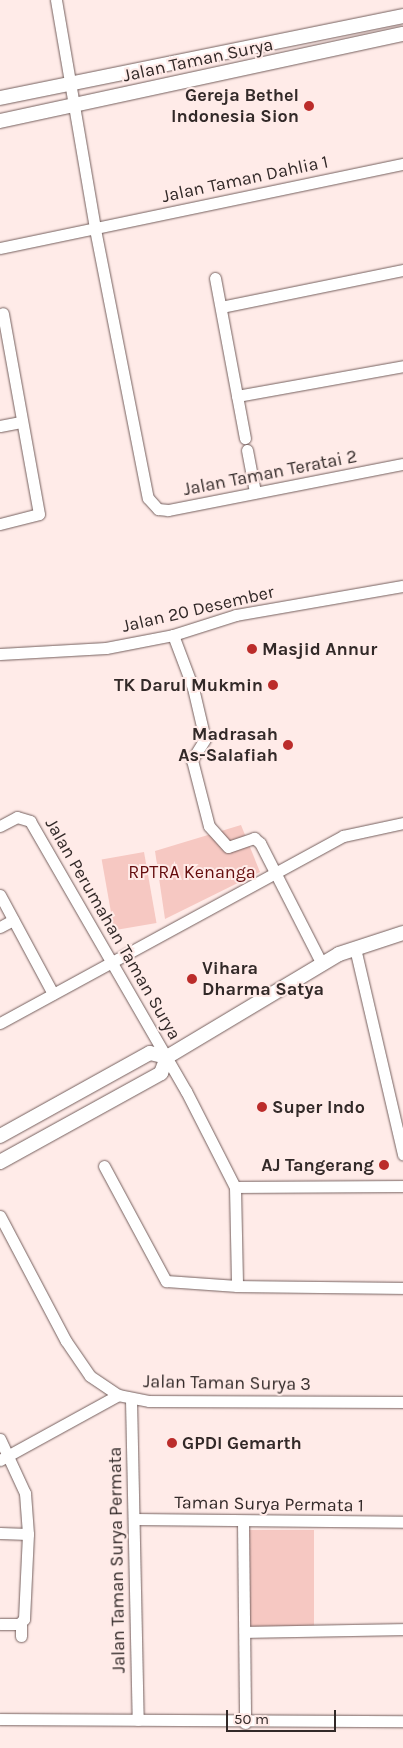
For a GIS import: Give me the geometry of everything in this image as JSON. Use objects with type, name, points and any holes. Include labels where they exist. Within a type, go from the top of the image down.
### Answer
[{"type":"street","points":[[56,0],[95,229]]},
{"type":"street","name":"Jalan Taman Surya","points":[[0,98],[403,16]]},
{"type":"street","name":"Jalan Taman Surya","points":[[0,121],[403,34]]},
{"type":"street","name":"Jalan Taman Dahlia 1","points":[[0,248],[403,164]]},
{"type":"street","name":"Jalan Taman Teratai 2","points":[[95,229],[148,498],[158,509],[168,510],[403,464]]},
{"type":"street","points":[[221,307],[403,270]]},
{"type":"street","points":[[215,278],[255,492]]},
{"type":"street","points":[[0,524],[39,514],[4,349],[3,313]]},
{"type":"street","points":[[237,396],[403,366]]},
{"type":"street","points":[[0,426],[21,422]]},
{"type":"street","name":"Jalan 20 Desember","points":[[0,654],[106,648],[173,635],[236,615],[403,586]]},
{"type":"street","points":[[173,635],[193,688],[205,739],[192,760],[209,826],[228,847],[254,838],[260,842],[273,872],[322,964]]},
{"type":"street","name":"Jalan Perumahan Taman Surya","points":[[0,826],[17,817],[30,821],[167,1057]]},
{"type":"street","points":[[0,1023],[273,872],[343,836],[403,823]]},
{"type":"street","points":[[0,895],[53,994]]},
{"type":"street","points":[[0,927],[13,920]]},
{"type":"street","points":[[0,1162],[161,1073],[167,1057],[322,964],[355,948],[403,933]]},
{"type":"street","points":[[355,948],[403,1155]]},
{"type":"street","points":[[0,1136],[150,1053],[167,1057],[235,1187],[237,1286]]},
{"type":"street","points":[[104,1166],[162,1278],[172,1282],[237,1286],[403,1288]]},
{"type":"street","points":[[235,1187],[403,1186]]},
{"type":"street","name":"Jalan Taman Surya 3","points":[[0,1216],[66,1341],[90,1376],[118,1395],[131,1399],[403,1402]]},
{"type":"street","points":[[4,1457],[118,1395]]},
{"type":"street","name":"Jalan Taman Surya Permata","points":[[131,1399],[138,1720]]},
{"type":"street","points":[[0,1439],[4,1457],[25,1493],[28,1534],[26,1611],[21,1623],[21,1636]]},
{"type":"street","name":"Taman Surya Permata 1","points":[[134,1519],[244,1522],[403,1522]]},
{"type":"street","points":[[244,1522],[245,1723]]},
{"type":"street","points":[[0,1533],[28,1534]]},
{"type":"street","points":[[0,1624],[21,1623]]},
{"type":"street","points":[[246,1632],[403,1629]]},
{"type":"street","points":[[0,1719],[245,1723],[403,1722]]},
{"type":"green space","name":"RPTRA Kenanga","points":[[241,825],[260,872],[165,919],[155,851]]},
{"type":"green space","points":[[144,852],[157,923],[114,930],[102,859]]},
{"type":"green space","points":[[247,1530],[314,1530],[314,1628],[247,1628]]},
{"type":"place","name":"Gereja Bethel Indonesia Sion","points":[[309,106]]},
{"type":"place","name":"Masjid Annur","points":[[252,649]]},
{"type":"place","name":"TK Darul Mukmin","points":[[273,685]]},
{"type":"place","name":"Madrasah As-Salafiah","points":[[288,745]]},
{"type":"place","name":"Vihara Dharma Satya","points":[[192,979]]},
{"type":"place","name":"Super Indo","points":[[262,1107]]},
{"type":"place","name":"AJ Tangerang","points":[[384,1165]]},
{"type":"place","name":"GPDI Gemarth","points":[[172,1443]]}]
